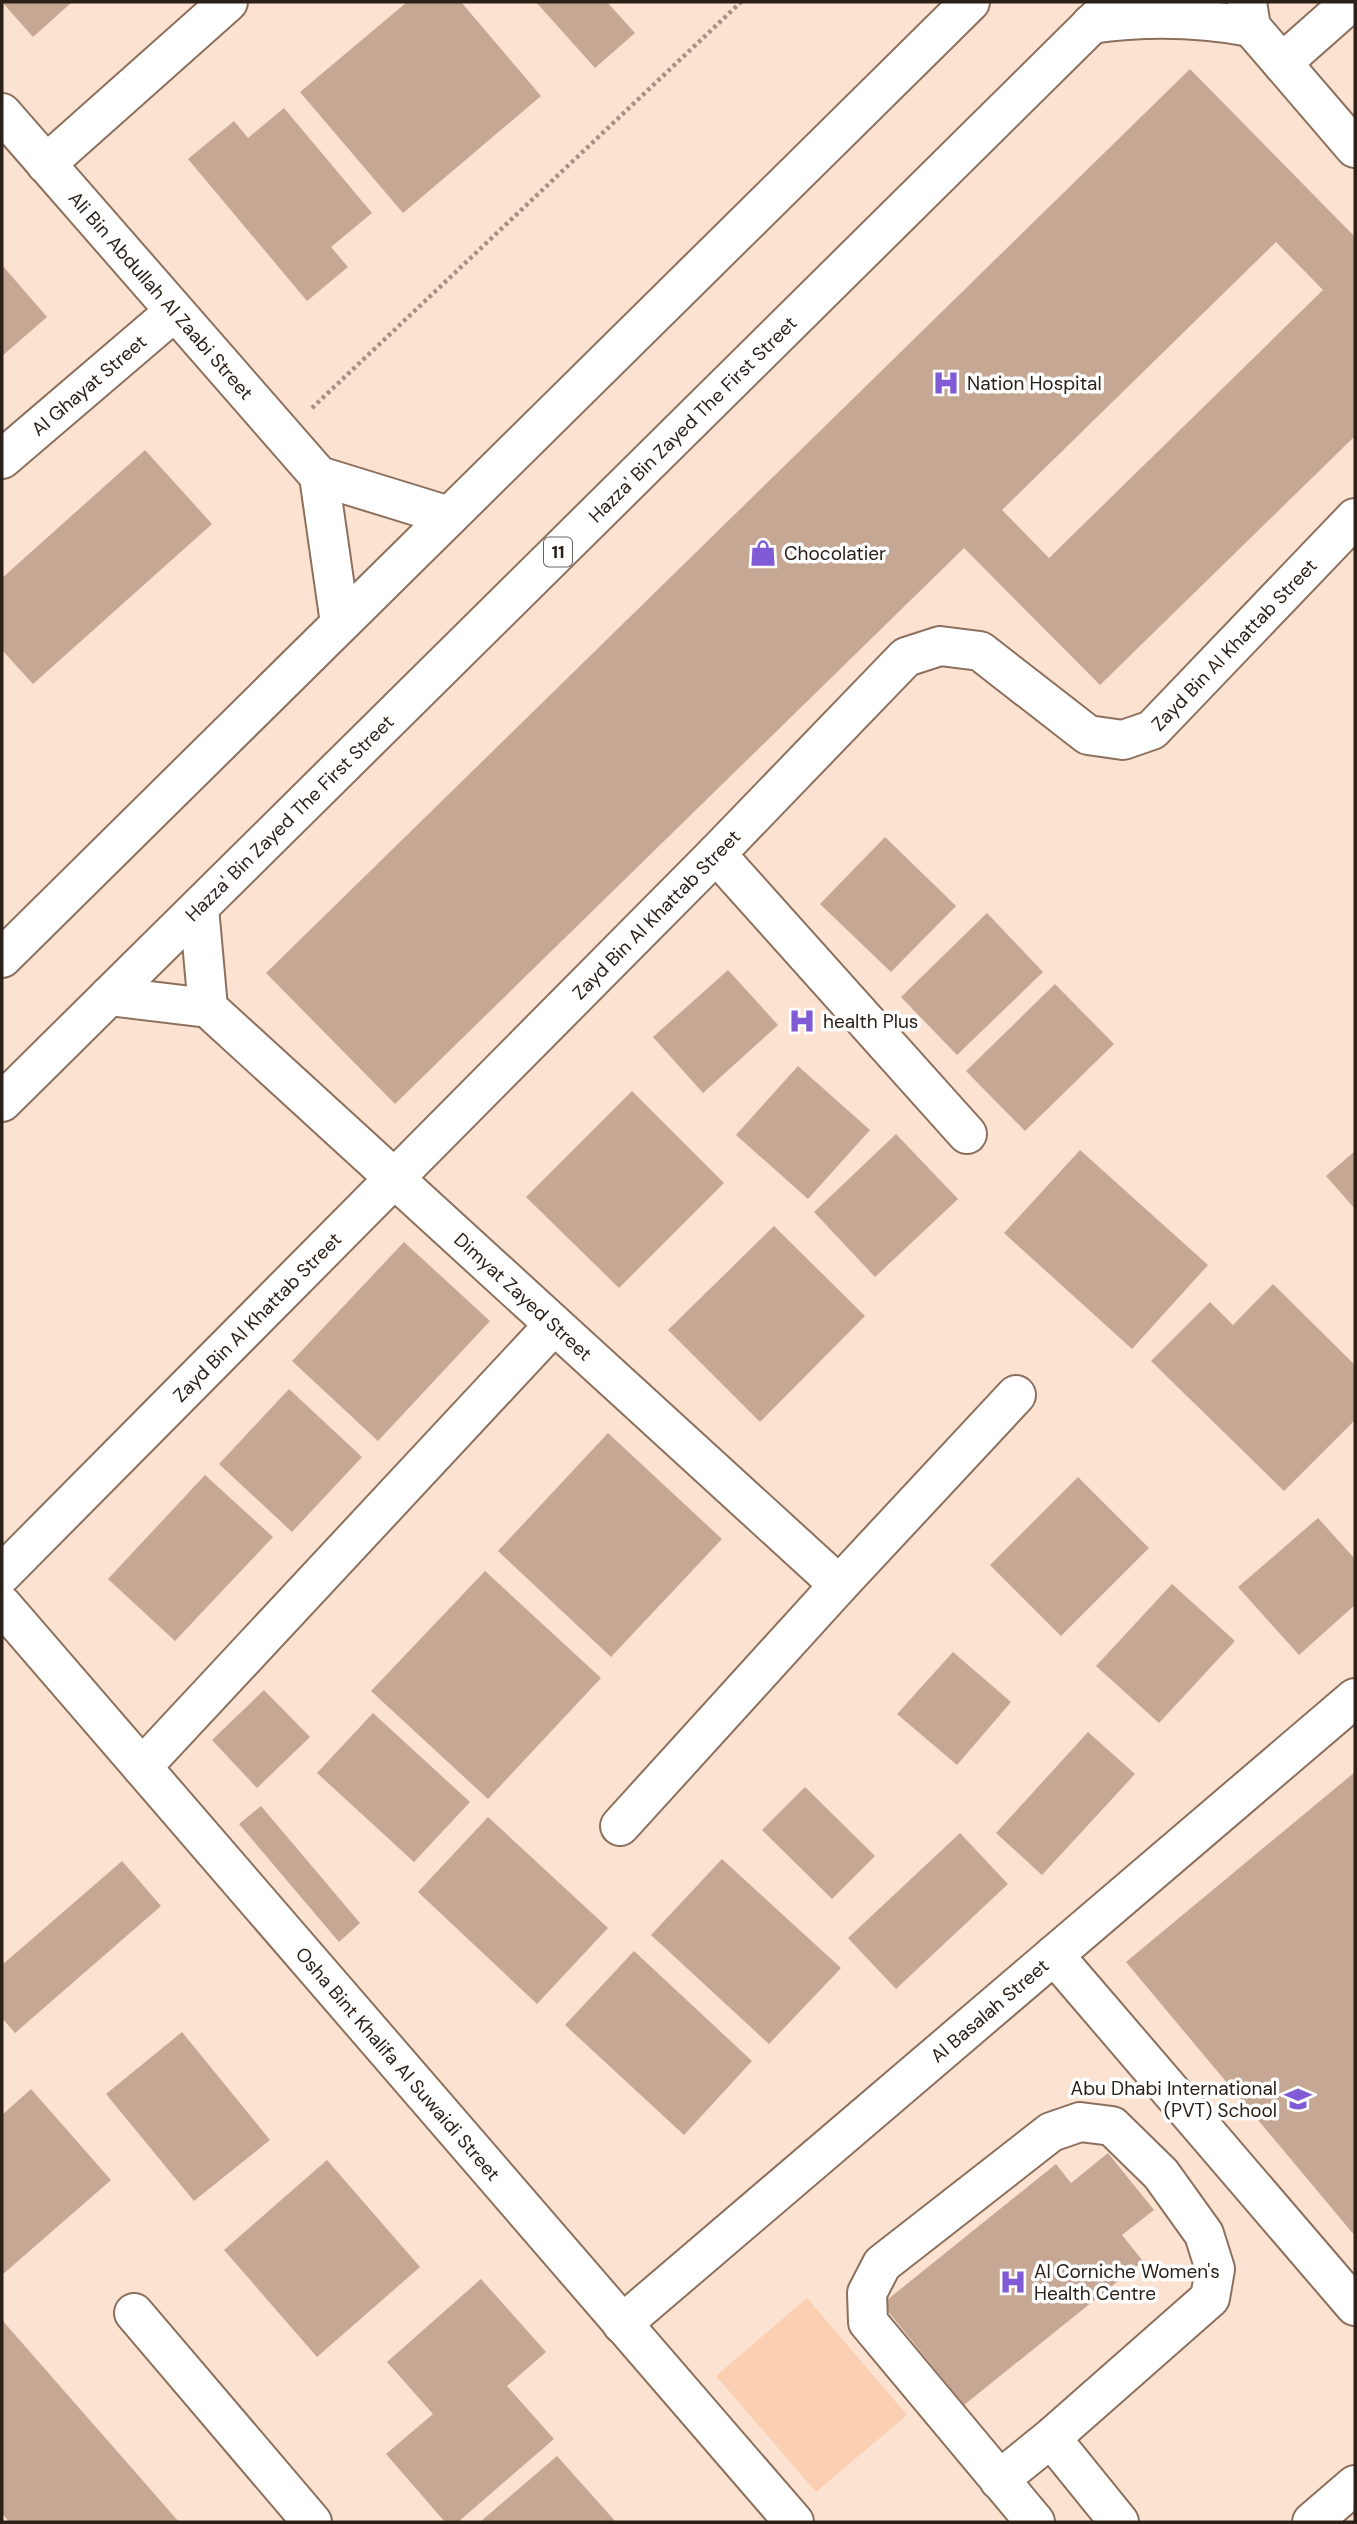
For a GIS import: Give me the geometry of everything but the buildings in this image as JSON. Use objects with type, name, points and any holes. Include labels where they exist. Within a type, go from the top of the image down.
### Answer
[{"type":"street","points":[[46,164],[228,2]]},
{"type":"street","points":[[2,958],[970,2]]},
{"type":"street","points":[[1282,63],[1351,2]]},
{"type":"street","points":[[1102,13],[1195,19],[1249,14],[1282,63],[1353,141]]},
{"type":"street","name":"Hazza' Bin Zayed The First Street","points":[[2,1102],[1102,13]]},
{"type":"street","name":"Ali Bin Abdullah Al Zaabi Street","points":[[2,113],[318,476]]},
{"type":"street","name":"Al Ghayat Street","points":[[2,459],[174,312]]},
{"type":"street","points":[[340,623],[318,476],[449,516]]},
{"type":"street","name":"Zayd Bin Al Khattab Street","points":[[2,1574],[716,854],[906,657],[940,646],[980,651],[1088,735],[1123,740],[1152,730],[1355,518]]},
{"type":"street","points":[[716,854],[967,1134]]},
{"type":"street","points":[[109,996],[208,1008],[200,908]]},
{"type":"street","name":"Dimyat Zayed Street","points":[[208,1008],[839,1585]]},
{"type":"street","points":[[142,1767],[554,1325]]},
{"type":"street","points":[[621,1826],[839,1585],[1016,1395]]},
{"type":"street","name":"Osha Bint Khalifa Al Suwaidi Street","points":[[2,1605],[794,2522]]},
{"type":"street","name":"Al Basalah Street","points":[[622,2323],[1355,1698]]},
{"type":"street","points":[[1054,1955],[1355,2306]]},
{"type":"street","points":[[999,2480],[1051,2438],[1210,2298],[1215,2269],[1204,2234],[1161,2174],[1112,2126],[1080,2122],[1051,2132],[882,2264],[867,2293],[868,2322],[999,2480],[1035,2522]]},
{"type":"street","points":[[134,2313],[312,2522]]},
{"type":"street","points":[[1051,2438],[1119,2522]]},
{"type":"street","points":[[1312,2522],[1355,2485]]},
{"type":"path","points":[[283,436],[741,2]]},
{"type":"shaded area","points":[[807,2298],[907,2415],[816,2492],[716,2376]]},
{"type":"place","name":"Nation Hospital","points":[[946,383]]},
{"type":"place","name":"Chocolatier","points":[[763,553]]},
{"type":"place","name":"health Plus","points":[[802,1021]]},
{"type":"place","name":"Abu Dhabi International (PVT) School","points":[[1298,2099]]},
{"type":"place","name":"Al Corniche Women's Health Centre","points":[[1013,2282]]}]
